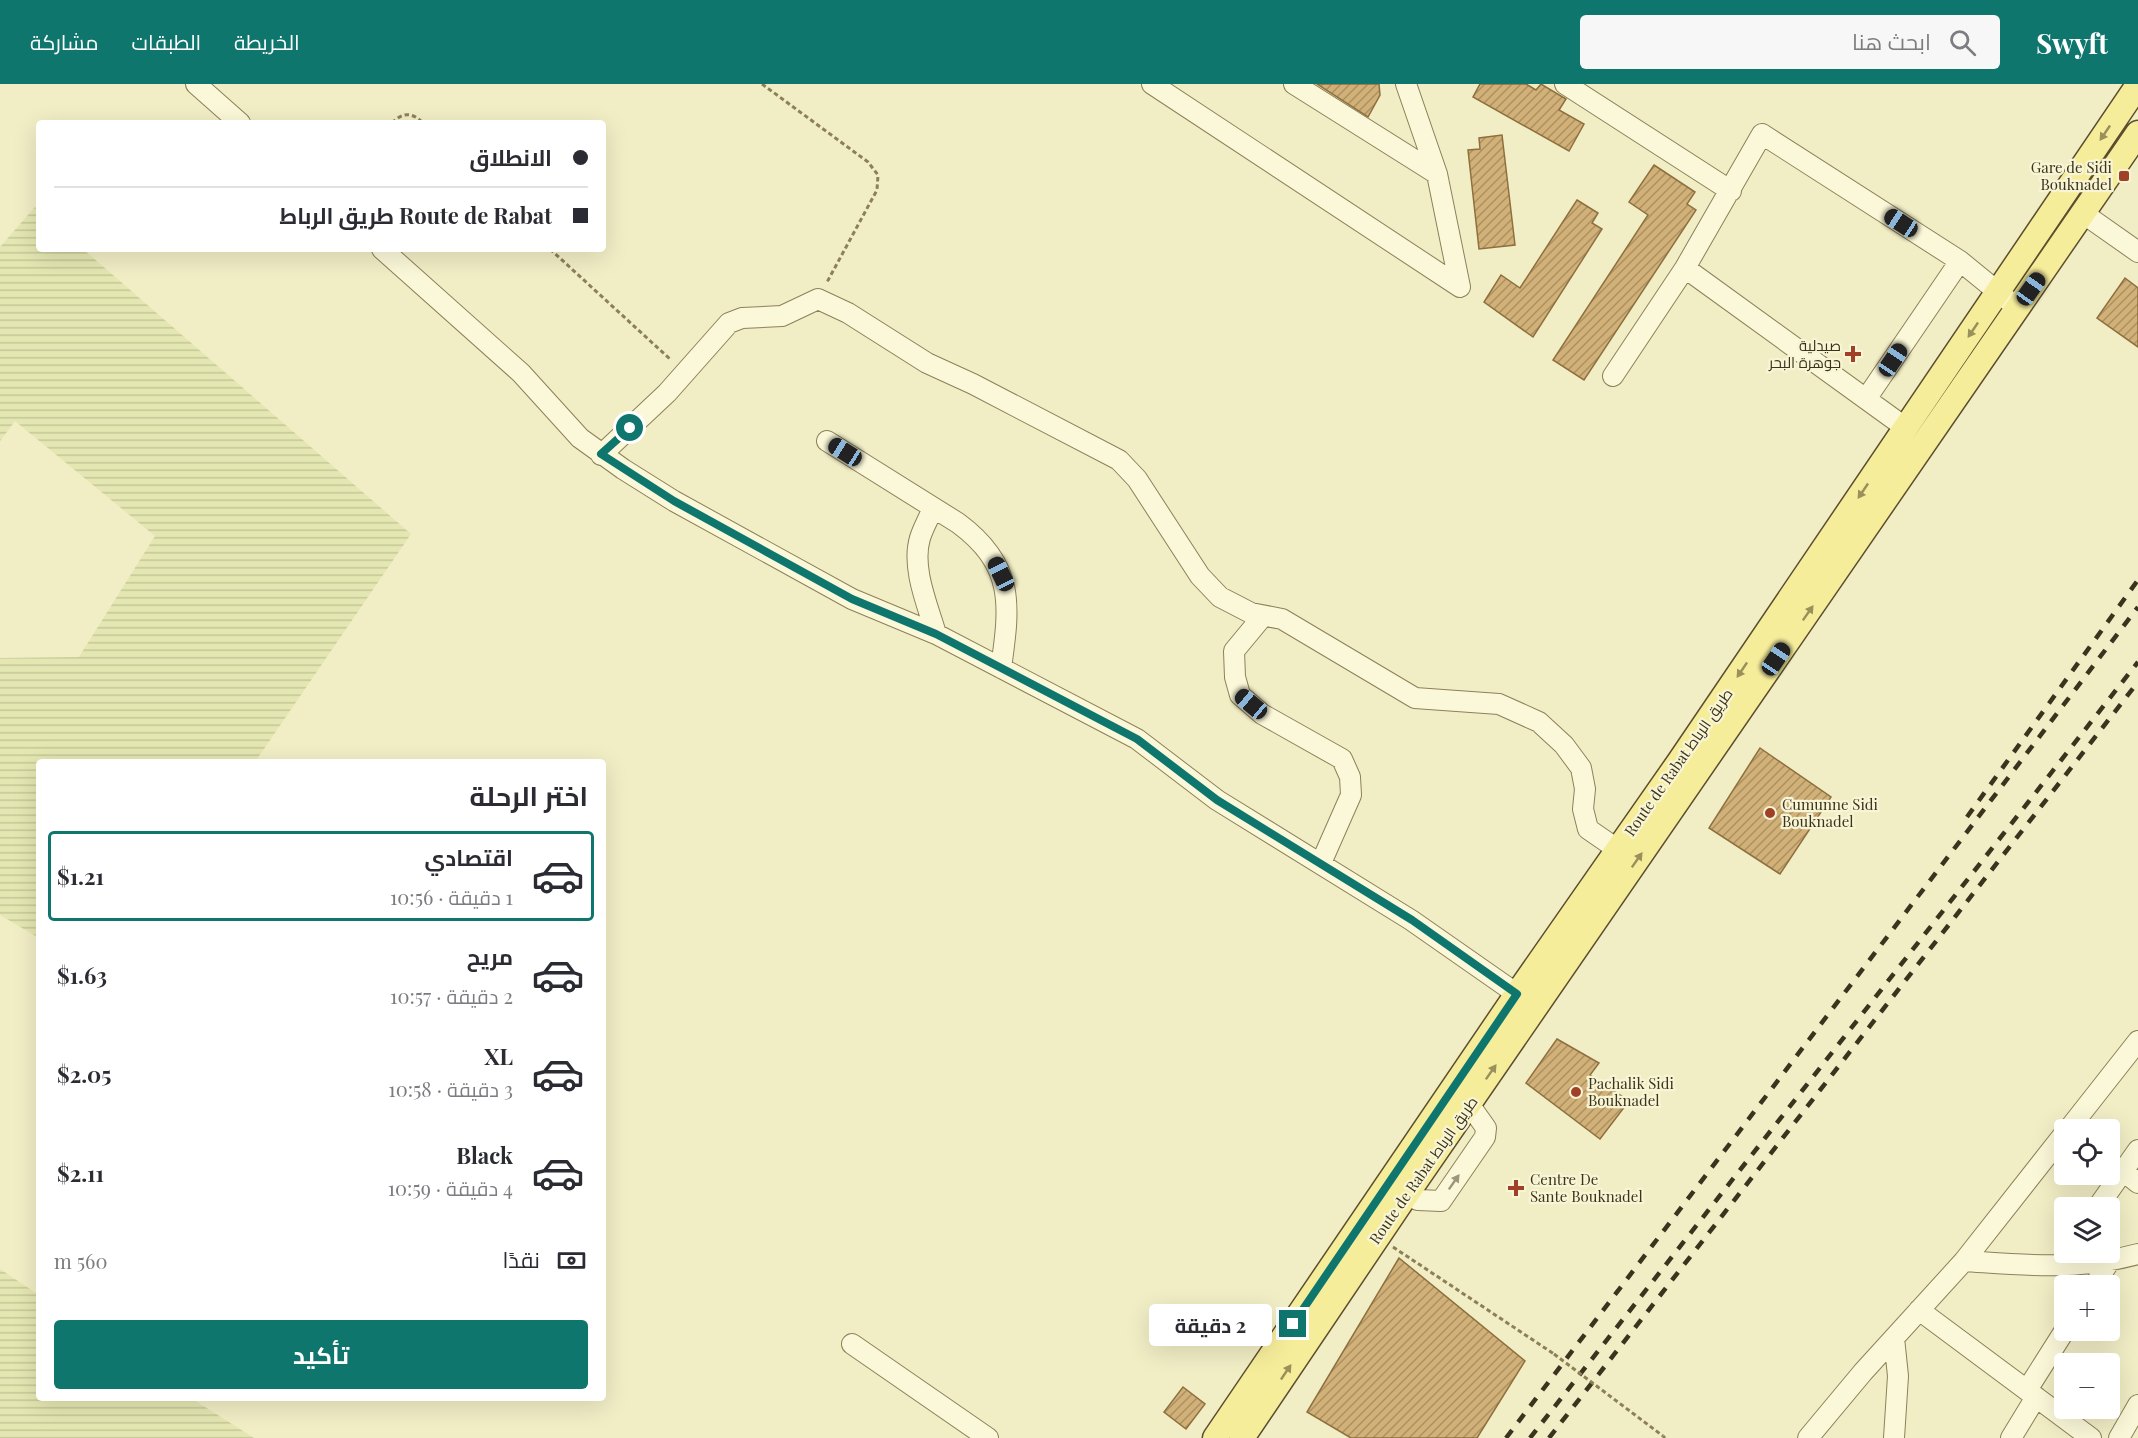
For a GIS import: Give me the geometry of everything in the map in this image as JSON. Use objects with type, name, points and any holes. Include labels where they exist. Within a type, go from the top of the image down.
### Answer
[{"type":"main road","name":"Route de Rabat طريق الرباط","points":[[1242,1438],[1262,1388],[1397,1189],[1517,994],[1603,889],[1617,849],[2138,85]]},
{"type":"main road","name":"Route de Rabat طريق الرباط","points":[[1215,1438],[1262,1388],[1377,1236],[1397,1189],[1469,1104],[1603,889],[2018,308],[2138,133]]},
{"type":"street","points":[[196,84],[237,120]]},
{"type":"street","points":[[1152,84],[1460,287],[1437,174],[1406,84]]},
{"type":"street","points":[[1294,84],[1437,174]]},
{"type":"street","points":[[1565,84],[1731,191]]},
{"type":"street","points":[[1613,376],[1685,268],[1762,134],[1960,261],[2018,308]]},
{"type":"street","points":[[2084,214],[2138,252]]},
{"type":"street","points":[[385,252],[521,373],[564,423],[601,454],[674,501],[852,599],[936,634],[1137,739],[1217,800],[1412,920],[1517,994]]},
{"type":"street","points":[[1866,399],[1960,261]]},
{"type":"street","points":[[1685,268],[1906,428]]},
{"type":"street","points":[[601,454],[686,374],[729,323],[742,318],[782,316],[818,299],[848,313],[927,363],[973,384],[1119,460],[1137,478],[1200,576],[1220,597],[1251,614],[1282,619],[1415,698],[1499,704],[1539,722],[1564,745],[1581,768],[1585,789],[1583,809],[1588,829],[1617,849]]},
{"type":"street","points":[[827,441],[977,537],[991,554],[1001,574],[1008,615],[1001,668]]},
{"type":"street","points":[[933,508],[919,540],[919,561],[920,578],[936,634]]},
{"type":"street","points":[[1263,615],[1234,651],[1235,676],[1240,695],[1262,714],[1342,759],[1350,777],[1351,795],[1321,863]]},
{"type":"street","points":[[2077,1119],[2138,1041]]},
{"type":"street","points":[[1397,1189],[1418,1200],[1441,1201],[1485,1137],[1486,1128],[1469,1104]]},
{"type":"street","points":[[1808,1438],[1964,1261],[2054,1147]]},
{"type":"street","points":[[2104,1197],[2138,1150]]},
{"type":"street","points":[[2122,1170],[2138,1183]]},
{"type":"street","points":[[2120,1259],[2138,1254]]},
{"type":"street","points":[[1964,1261],[2070,1267],[2101,1263]]},
{"type":"street","points":[[1919,1310],[2091,1438]]},
{"type":"street","points":[[1894,1338],[1898,1376],[1894,1438]]},
{"type":"street","points":[[2011,1438],[2059,1341]]},
{"type":"street","points":[[852,1344],[988,1438]]},
{"type":"street","points":[[2119,1438],[2138,1405]]},
{"type":"path","points":[[762,84],[868,162],[878,175],[877,190],[818,299]]},
{"type":"path","points":[[396,120],[404,114],[410,114],[419,120]]},
{"type":"path","points":[[553,252],[686,374]]},
{"type":"path","points":[[1377,1236],[1554,1354],[1664,1437]]},
{"type":"green space","points":[[35,207],[36,252],[86,252],[411,534],[257,759],[36,759],[36,936],[0,915],[0,658],[79,657],[155,536],[15,421],[0,441],[0,247]]},
{"type":"green space","points":[[0,1269],[36,1293],[36,1401],[196,1401],[254,1438],[0,1438]]},
{"type":"building","points":[[1317,84],[1379,84],[1380,95],[1368,117]]},
{"type":"building","points":[[1480,84],[1526,84],[1536,90],[1541,84],[1566,99],[1559,110],[1584,124],[1569,151],[1473,97]]},
{"type":"building","points":[[1502,135],[1515,245],[1479,249],[1468,150],[1480,149],[1479,138]]},
{"type":"building","points":[[1654,165],[1695,192],[1687,204],[1696,210],[1584,380],[1553,360],[1648,215],[1629,202]]},
{"type":"building","points":[[1577,200],[1598,213],[1592,223],[1602,229],[1533,337],[1484,302],[1501,275],[1520,288]]},
{"type":"building","points":[[2125,278],[2138,288],[2138,347],[2097,318]]},
{"type":"building","name":"Cumunne Sidi Bouknadel","points":[[1760,748],[1831,797],[1780,874],[1709,828]]},
{"type":"building","name":"Pachalik Sidi Bouknadel","points":[[1557,1039],[1599,1063],[1590,1075],[1629,1101],[1600,1139],[1526,1083]]},
{"type":"building","points":[[1399,1258],[1525,1361],[1477,1438],[1351,1438],[1307,1412]]},
{"type":"building","points":[[1227,1314],[1249,1329],[1239,1343],[1217,1329]]},
{"type":"building","points":[[1183,1387],[1205,1404],[1186,1429],[1164,1412]]},
{"type":"railway","points":[[1967,817],[2138,580]]},
{"type":"railway","points":[[1506,1438],[2138,607]]},
{"type":"railway","points":[[1530,1438],[2138,662]]},
{"type":"railway","points":[[1549,1438],[2138,682]]},
{"type":"place","name":"Gare de Sidi Bouknadel","points":[[2124,176]]},
{"type":"place","name":"صيدلية جوهرة البحر","points":[[1853,354]]},
{"type":"place","name":"Cumunne Sidi Bouknadel","points":[[1770,813]]},
{"type":"place","name":"Pachalik Sidi Bouknadel","points":[[1576,1092]]},
{"type":"place","name":"Centre De Sante Bouknadel","points":[[1516,1188]]},
{"type":"route","points":[[630,428],[601,454],[623,470],[674,501],[852,599],[936,634],[1137,739],[1217,800],[1412,920],[1517,994],[1293,1324]]}]
